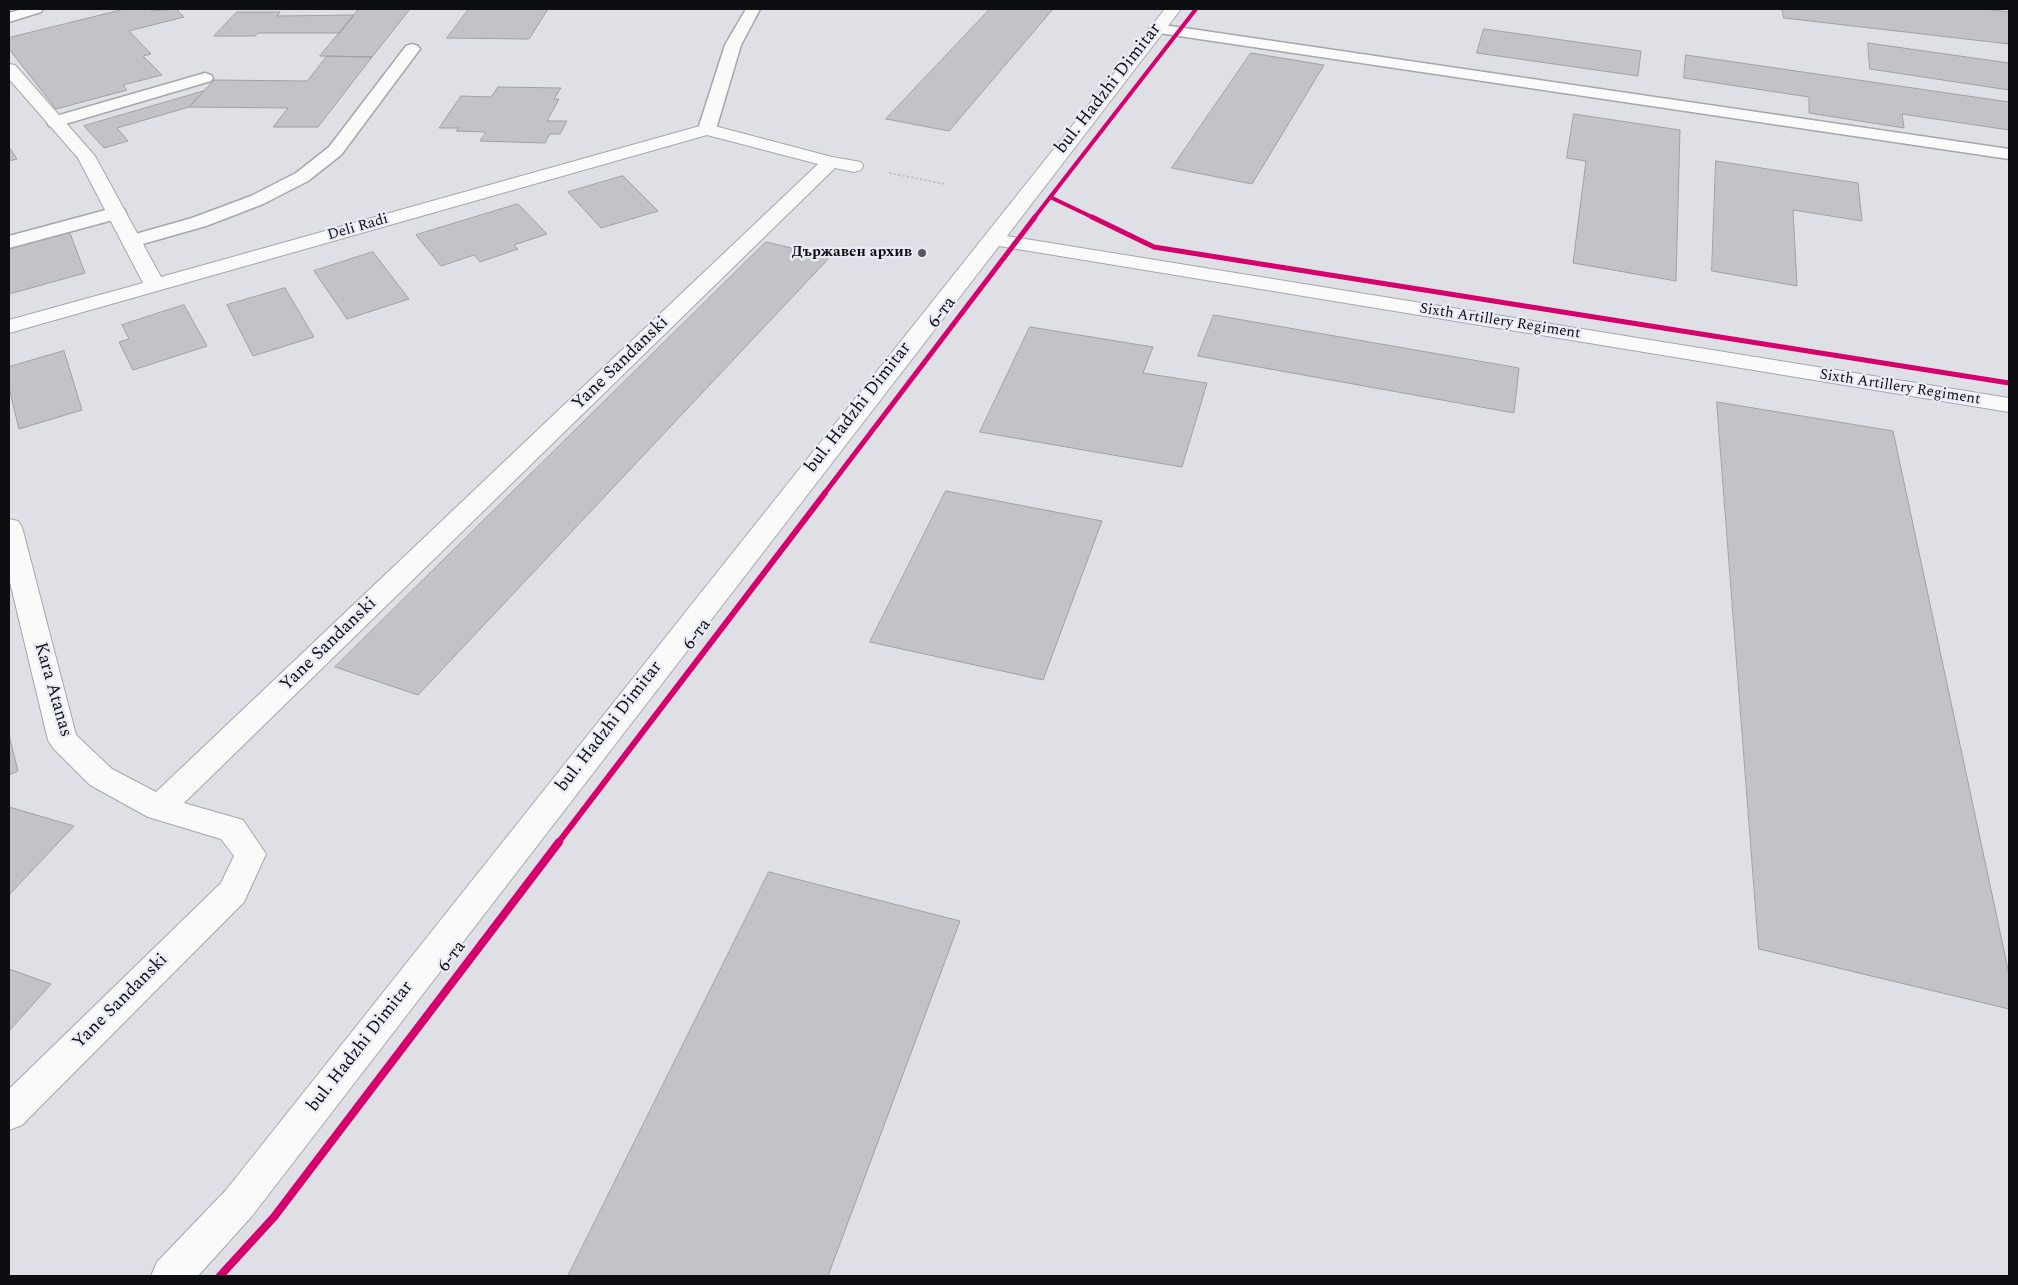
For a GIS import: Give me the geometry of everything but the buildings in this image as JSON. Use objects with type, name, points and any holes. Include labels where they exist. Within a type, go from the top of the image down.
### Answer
[{"type":"street","name":"bul. Hadzhi Dimitar","points":[[172,1276],[245,1196],[991,239],[1165,19]]},
{"type":"street","points":[[9,69],[86,156],[155,286]]},
{"type":"street","points":[[707,129],[843,164]]},
{"type":"street","name":"Deli Radi","points":[[9,327],[707,129]]},
{"type":"street","name":"Yane Sandanski","points":[[159,808],[843,164]]},
{"type":"street","name":"Sixth Artillery Regiment","points":[[991,239],[2009,405]]},
{"type":"street","name":"Kara Atanas","points":[[9,527],[63,740],[100,777],[159,808]]},
{"type":"street","name":"Yane Sandanski","points":[[9,1112],[234,892],[250,854],[232,829],[159,808]]},
{"type":"lane","points":[[9,18],[36,9]]},
{"type":"lane","points":[[707,129],[734,45],[753,9]]},
{"type":"lane","points":[[1165,19],[2009,154]]},
{"type":"lane","points":[[132,241],[207,219],[257,200],[302,177],[335,151],[412,49]]},
{"type":"lane","points":[[55,122],[205,78]]},
{"type":"lane","points":[[9,242],[117,213]]},
{"type":"path","points":[[843,164],[944,184]]},
{"type":"cycle path","name":"6-та","points":[[220,1276],[274,1217],[1015,243],[1196,9]]},
{"type":"cycle path","points":[[1050,197],[1154,247],[2009,383]]},
{"type":"place","name":"Държавен архив","points":[[922,253]]}]
